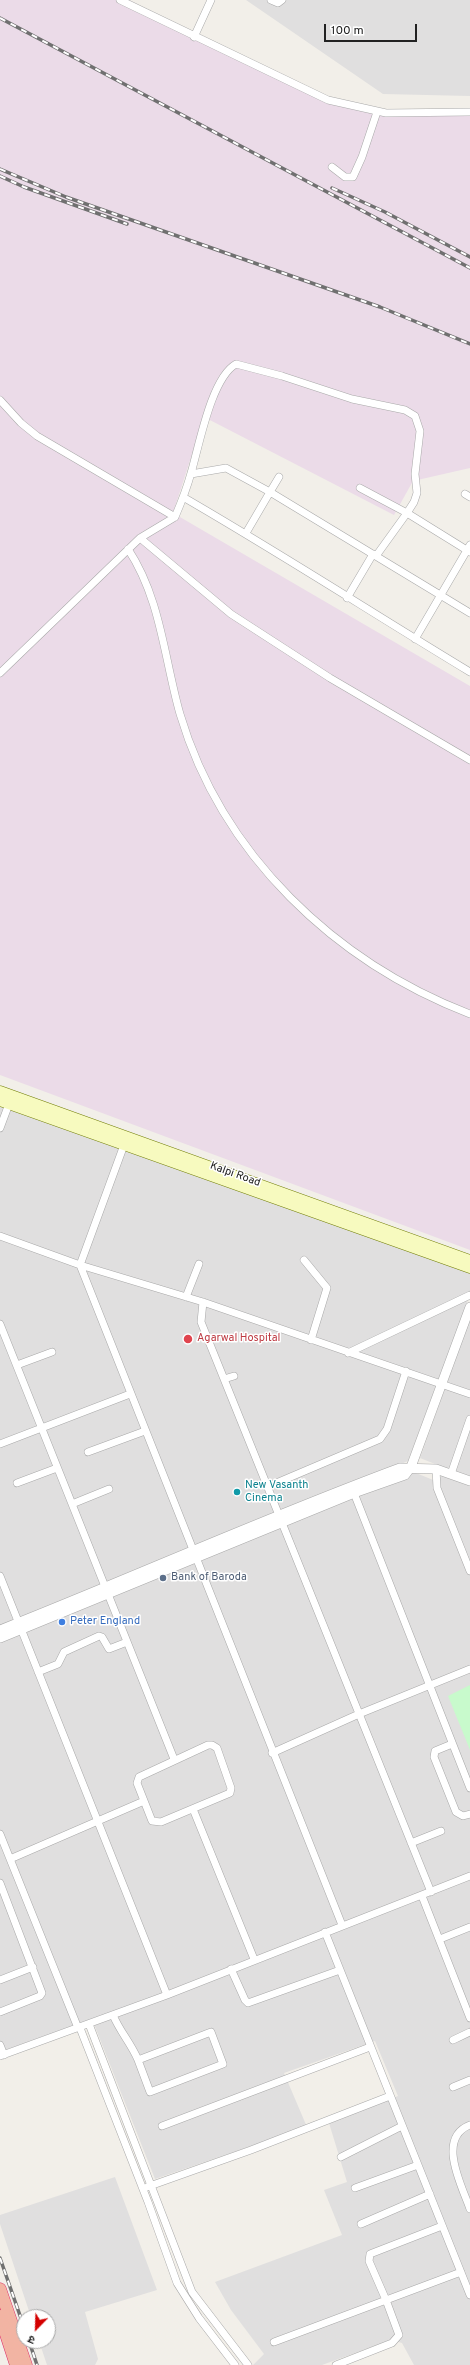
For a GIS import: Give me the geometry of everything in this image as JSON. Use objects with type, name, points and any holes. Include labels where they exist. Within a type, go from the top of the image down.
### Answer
[{"type":"highway","points":[[0,2289],[26,2365]]},
{"type":"highway","points":[[0,2316],[16,2365]]},
{"type":"main road","name":"Kalpi Road","points":[[0,1091],[470,1260]]},
{"type":"main road","name":"Kalpi Road","points":[[5,1103],[470,1268]]},
{"type":"street","points":[[120,0],[317,96],[377,112],[470,112]]},
{"type":"street","points":[[194,37],[211,0]]},
{"type":"street","points":[[271,0],[278,3],[282,0]]},
{"type":"street","points":[[332,167],[345,177],[353,176],[362,157],[377,112]]},
{"type":"street","points":[[0,673],[140,538],[175,517],[191,474],[204,424],[217,390],[232,366],[241,364],[352,399],[405,410],[415,416],[420,431],[415,474],[417,493],[414,502],[407,514],[375,555],[347,598]]},
{"type":"street","points":[[0,400],[21,423],[37,436],[175,517]]},
{"type":"street","points":[[191,474],[226,468],[270,492],[470,613]]},
{"type":"street","points":[[246,534],[279,477]]},
{"type":"street","points":[[360,488],[469,549],[415,639]]},
{"type":"street","points":[[183,497],[246,534],[347,598],[470,672]]},
{"type":"street","points":[[140,538],[231,614],[330,678],[470,760]]},
{"type":"street","points":[[128,549],[146,581],[158,613],[180,713],[195,752],[213,791],[252,854],[304,913],[353,953],[409,987],[470,1014]]},
{"type":"street","points":[[0,1128],[5,1103]]},
{"type":"street","points":[[124,1145],[80,1265],[272,1753],[342,1926]]},
{"type":"street","points":[[0,1236],[80,1265],[203,1302],[348,1353],[443,1383],[470,1394]]},
{"type":"street","points":[[304,1260],[327,1288],[311,1340]]},
{"type":"street","points":[[186,1297],[199,1264]]},
{"type":"street","points":[[348,1353],[470,1294]]},
{"type":"street","points":[[203,1302],[201,1322],[431,1892]]},
{"type":"street","points":[[107,1591],[192,1549],[280,1519],[353,1490],[405,1475],[411,1467],[470,1307]]},
{"type":"street","points":[[0,1324],[174,1759]]},
{"type":"street","points":[[16,1365],[52,1352]]},
{"type":"street","points":[[267,1487],[380,1439],[387,1429],[406,1371]]},
{"type":"street","points":[[224,1379],[234,1376]]},
{"type":"street","points":[[0,1444],[130,1394]]},
{"type":"street","points":[[451,1474],[467,1436],[470,1419]]},
{"type":"street","points":[[88,1452],[145,1432]]},
{"type":"street","points":[[411,1467],[436,1469],[470,1481]]},
{"type":"street","points":[[17,1483],[57,1468]]},
{"type":"street","points":[[436,1469],[437,1488],[470,1570]]},
{"type":"street","points":[[72,1504],[109,1489]]},
{"type":"street","points":[[353,1490],[470,1788]]},
{"type":"street","points":[[0,1638],[20,1626],[107,1591],[196,1558],[280,1519]]},
{"type":"street","points":[[0,1576],[167,1995]]},
{"type":"street","points":[[0,1630],[20,1626]]},
{"type":"street","points":[[38,1672],[58,1664],[64,1652],[99,1636],[102,1637],[108,1649],[127,1642]]},
{"type":"street","points":[[272,1753],[359,1714],[470,1669]]},
{"type":"street","points":[[452,1744],[436,1751],[434,1757],[456,1812],[463,1816],[470,1814]]},
{"type":"street","points":[[208,1745],[212,1745],[217,1748],[231,1792],[161,1822],[151,1820],[144,1801],[137,1783],[138,1779],[174,1759],[208,1745]]},
{"type":"street","points":[[10,1859],[144,1801]]},
{"type":"street","points":[[193,1809],[254,1960]]},
{"type":"street","points":[[411,1843],[441,1831]]},
{"type":"street","points":[[0,1834],[143,2188],[180,2289],[199,2318],[235,2365]]},
{"type":"street","points":[[0,2045],[2,2056],[167,1995],[470,1876]]},
{"type":"street","points":[[0,1883],[42,1990],[41,1996],[0,2012]]},
{"type":"street","points":[[422,1896],[470,2018]]},
{"type":"street","points":[[440,1939],[470,1928]]},
{"type":"street","points":[[325,1932],[470,2295]]},
{"type":"street","points":[[0,1980],[33,1967]]},
{"type":"street","points":[[231,1969],[245,2000],[248,2003],[340,1970]]},
{"type":"street","points":[[113,2015],[119,2030],[133,2047],[150,2092],[223,2064],[211,2032],[138,2060]]},
{"type":"street","points":[[89,2024],[192,2292],[248,2365]]},
{"type":"street","points":[[453,2040],[470,2032]]},
{"type":"street","points":[[162,2126],[370,2047]]},
{"type":"street","points":[[453,2086],[470,2080]]},
{"type":"street","points":[[143,2188],[252,2150],[390,2096]]},
{"type":"street","points":[[470,2125],[455,2138],[452,2147],[455,2164],[470,2209]]},
{"type":"street","points":[[341,2157],[402,2126]]},
{"type":"street","points":[[355,2188],[418,2165]]},
{"type":"street","points":[[361,2224],[430,2194]]},
{"type":"street","points":[[336,2365],[396,2341],[399,2335],[398,2329],[369,2261],[370,2254],[442,2226]]},
{"type":"street","points":[[274,2342],[461,2272]]},
{"type":"shaded area","points":[[0,0],[129,0],[302,91],[389,112],[470,110],[470,468],[413,481],[394,515],[204,417],[173,513],[470,686],[470,1250],[0,1075]]},
{"type":"shaded area","points":[[246,0],[470,0],[470,96],[383,94]]},
{"type":"shaded area","points":[[0,1103],[470,1273],[470,1290],[467,1303],[408,1461],[0,1629]]},
{"type":"shaded area","points":[[470,1319],[470,1478],[420,1458]]},
{"type":"shaded area","points":[[407,1473],[416,1473],[438,1482],[442,1473],[470,1483],[470,2365],[414,2365],[402,2343],[391,2340],[322,2365],[253,2365],[264,2354],[231,2310],[215,2282],[342,2235],[324,2190],[347,2182],[329,2123],[398,2096],[375,2041],[284,2073],[307,2127],[155,2179],[92,2019],[0,2052],[0,1641]]},
{"type":"shaded area","points":[[115,2177],[157,2290],[85,2312],[98,2359],[95,2365],[47,2365],[42,2349],[56,2349],[56,2309],[28,2309],[0,2224],[0,2215]]},
{"type":"green space","points":[[470,1685],[470,1750],[448,1696]]},
{"type":"railway","points":[[0,18],[470,268]]},
{"type":"railway","points":[[0,169],[66,197],[380,307],[470,344]]},
{"type":"railway","points":[[0,176],[24,187],[127,224]]},
{"type":"railway","points":[[332,188],[385,212],[470,257]]},
{"type":"railway","points":[[0,2258],[18,2309]]},
{"type":"railway","points":[[32,2349],[37,2365]]},
{"type":"place","name":"Agarwal Hospital","points":[[188,1339]]},
{"type":"place","name":"New Vasanth Cinema","points":[[237,1492]]},
{"type":"place","name":"Bank of Baroda","points":[[163,1578]]},
{"type":"place","name":"Peter England","points":[[62,1622]]}]
